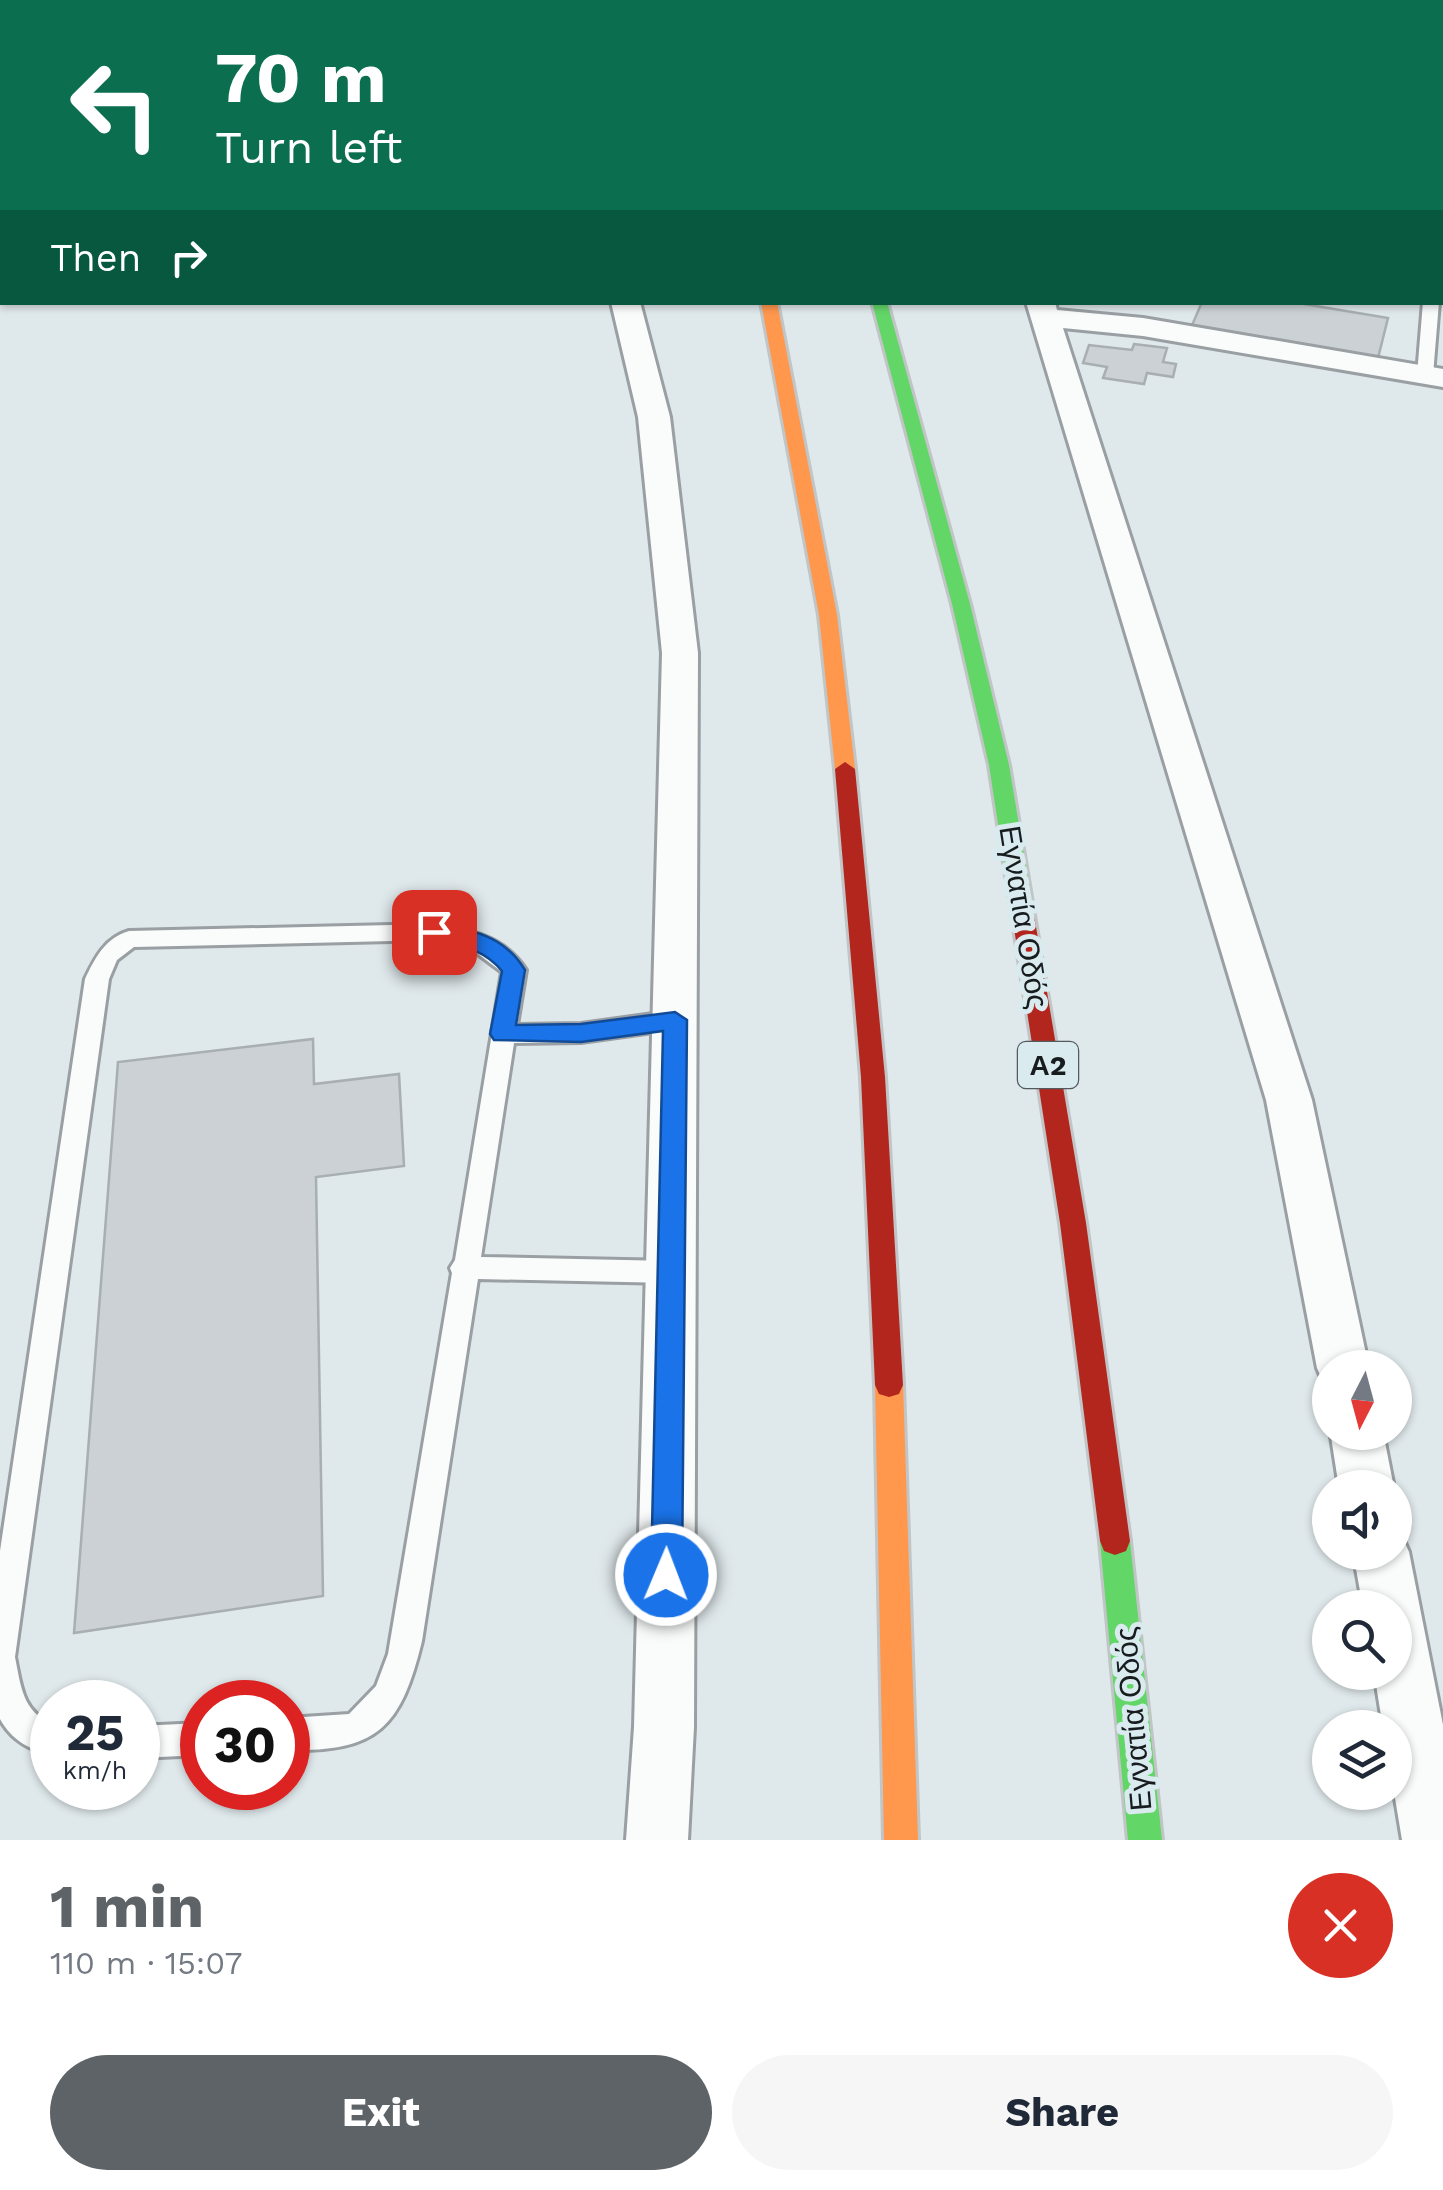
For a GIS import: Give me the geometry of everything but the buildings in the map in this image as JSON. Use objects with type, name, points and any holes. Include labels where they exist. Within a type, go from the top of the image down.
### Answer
[{"type":"highway","points":[[770,305],[806,478],[828,615],[868,984],[885,1240],[900,1840]]},
{"type":"highway","name":"Εγνατία Οδός","points":[[880,305],[961,604],[999,765],[1073,1223],[1120,1585],[1145,1840]]},
{"type":"street","points":[[625,305],[654,416],[680,653],[664,1707],[657,1840]]},
{"type":"street","points":[[1339,1350],[1288,1100],[1044,310],[1434,376]]},
{"type":"street","points":[[1407,1690],[1433,1840]]},
{"type":"lane","points":[[1431,305],[1434,376]]},
{"type":"lane","points":[[30,1732],[7,1706],[0,1657],[97,979],[108,956],[128,940],[434,932],[468,938],[496,949],[514,970],[397,1681],[376,1712],[348,1732],[310,1733]]},
{"type":"lane","points":[[502,1034],[581,1033],[675,1020]]},
{"type":"lane","points":[[463,1268],[671,1272]]},
{"type":"traffic: fast","points":[[880,305],[961,604],[999,765],[1022,909]]},
{"type":"traffic: fast","points":[[1115,1541],[1145,1840]]},
{"type":"traffic: slow","points":[[770,305],[828,615],[845,769]]},
{"type":"traffic: slow","points":[[889,1385],[901,1840]]},
{"type":"traffic: jam","points":[[845,769],[873,1077],[889,1385]]},
{"type":"traffic: jam","points":[[1022,909],[1073,1223],[1115,1541]]},
{"type":"route","points":[[434,932],[468,938],[496,949],[514,970],[502,1034],[581,1033],[675,1020],[666,1575]]}]
